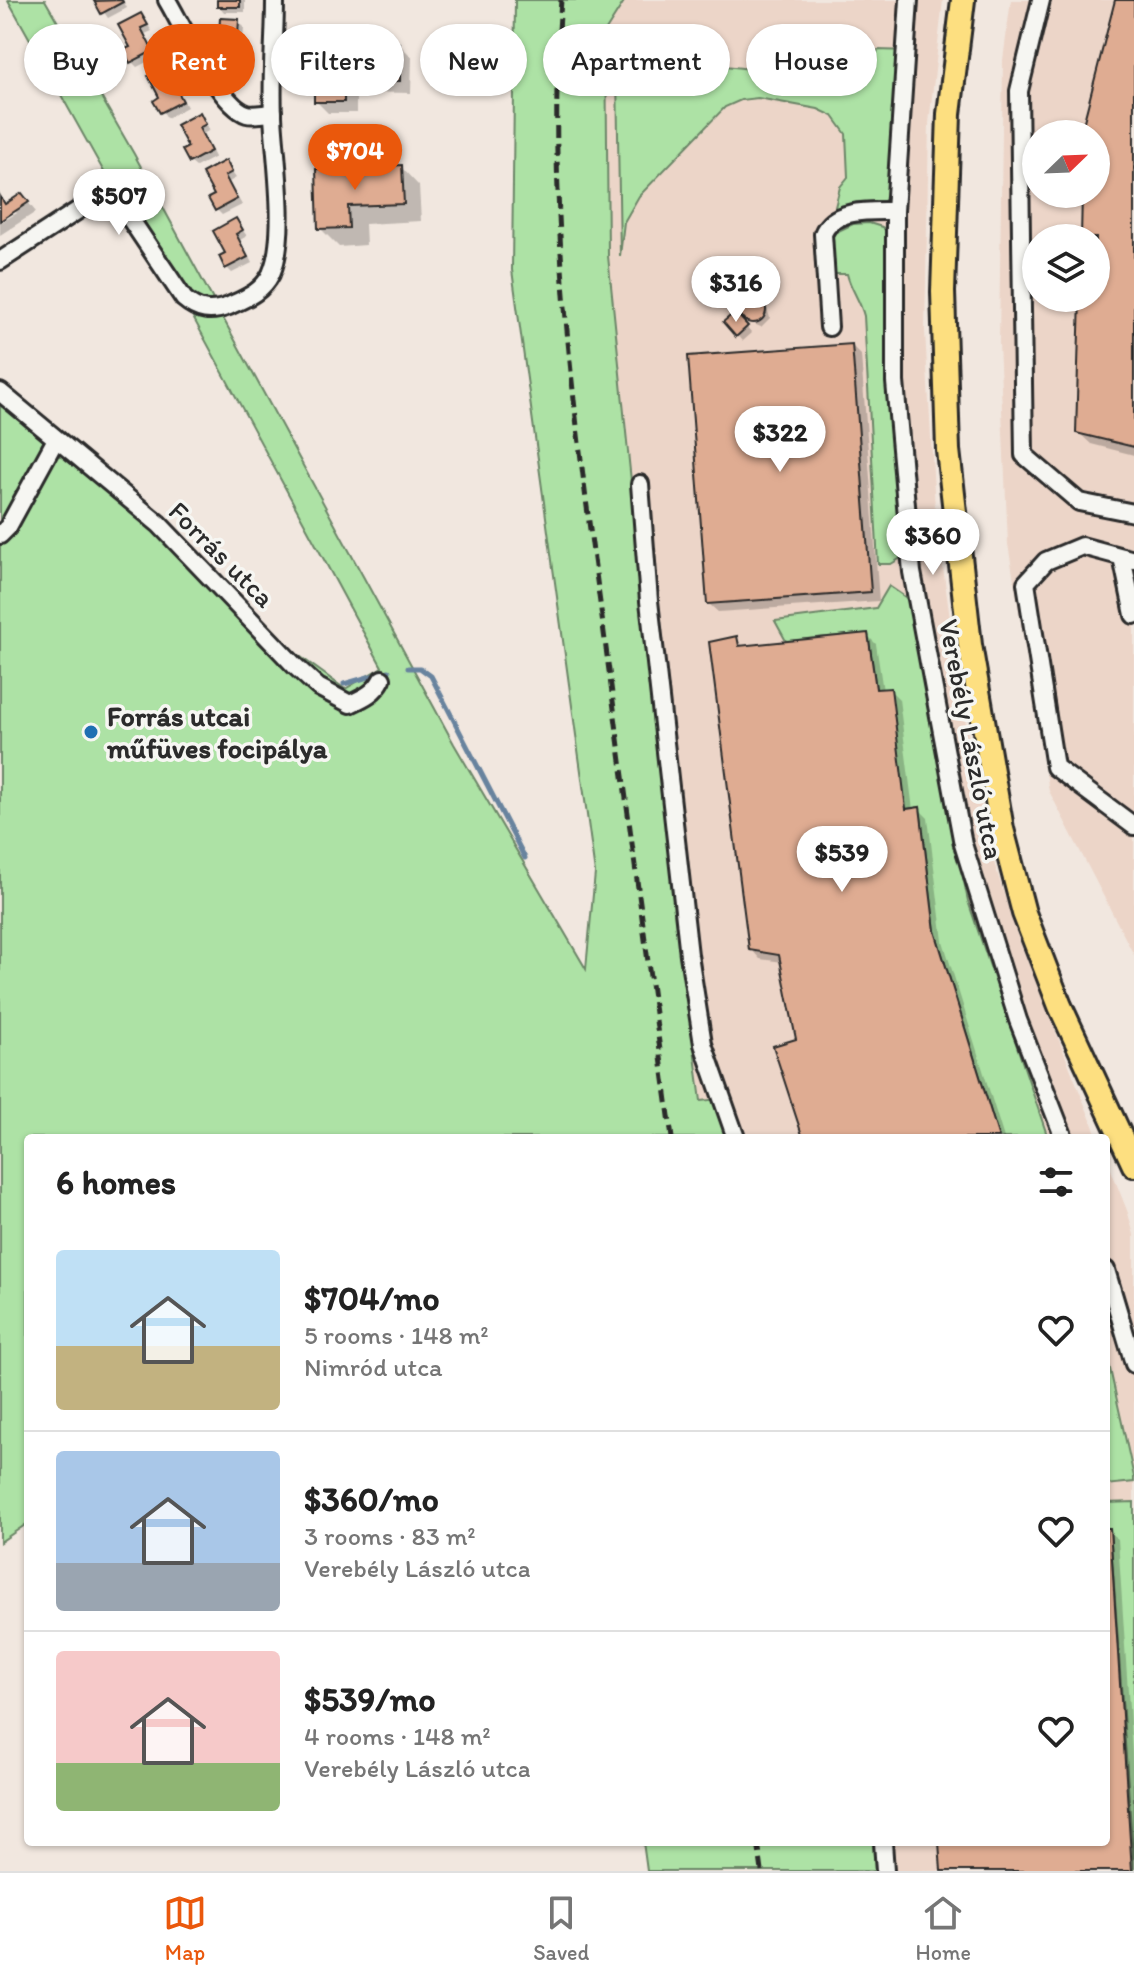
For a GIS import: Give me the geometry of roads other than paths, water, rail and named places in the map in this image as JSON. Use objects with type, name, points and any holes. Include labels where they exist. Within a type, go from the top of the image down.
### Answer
[{"type":"main road","points":[[963,0],[949,114],[943,292],[948,450],[970,645],[1002,829],[1024,913],[1060,1006],[1134,1165]]},
{"type":"street","points":[[167,0],[219,89],[233,105],[248,114],[273,113]]},
{"type":"street","points":[[0,261],[97,198],[113,200],[125,211],[184,299],[195,309],[209,310],[259,292],[277,258],[278,204],[273,113],[275,0]]},
{"type":"street","name":"Verebély László utca","points":[[909,0],[895,211],[895,382],[912,572],[963,844],[1018,1020],[1062,1134]]},
{"type":"street","points":[[1041,0],[1019,91],[1024,455],[1079,502],[1134,513]]},
{"type":"street","points":[[829,327],[825,227],[858,212],[895,211]]},
{"type":"street","name":"Forrás utca","points":[[0,392],[159,524],[318,687],[350,704],[366,697],[382,679]]},
{"type":"street","points":[[0,535],[8,527],[56,439]]},
{"type":"street","points":[[640,484],[649,601],[689,955],[703,1044],[735,1134]]},
{"type":"street","points":[[1134,615],[1128,559],[1082,546],[1046,561],[1026,583],[1055,767],[1134,826]]},
{"type":"street","points":[[1110,1283],[1134,1364]]},
{"type":"street","points":[[883,1846],[885,1871]]},
{"type":"waterway","points":[[408,668],[420,668],[431,676],[525,858]]},
{"type":"waterway","points":[[344,684],[389,671]]},
{"type":"railway","points":[[561,0],[557,153],[572,382],[671,1134]]},
{"type":"railway","points":[[759,1846],[762,1871]]},
{"type":"place","name":"Forrás utcai műfüves focipálya","points":[[91,732]]}]
